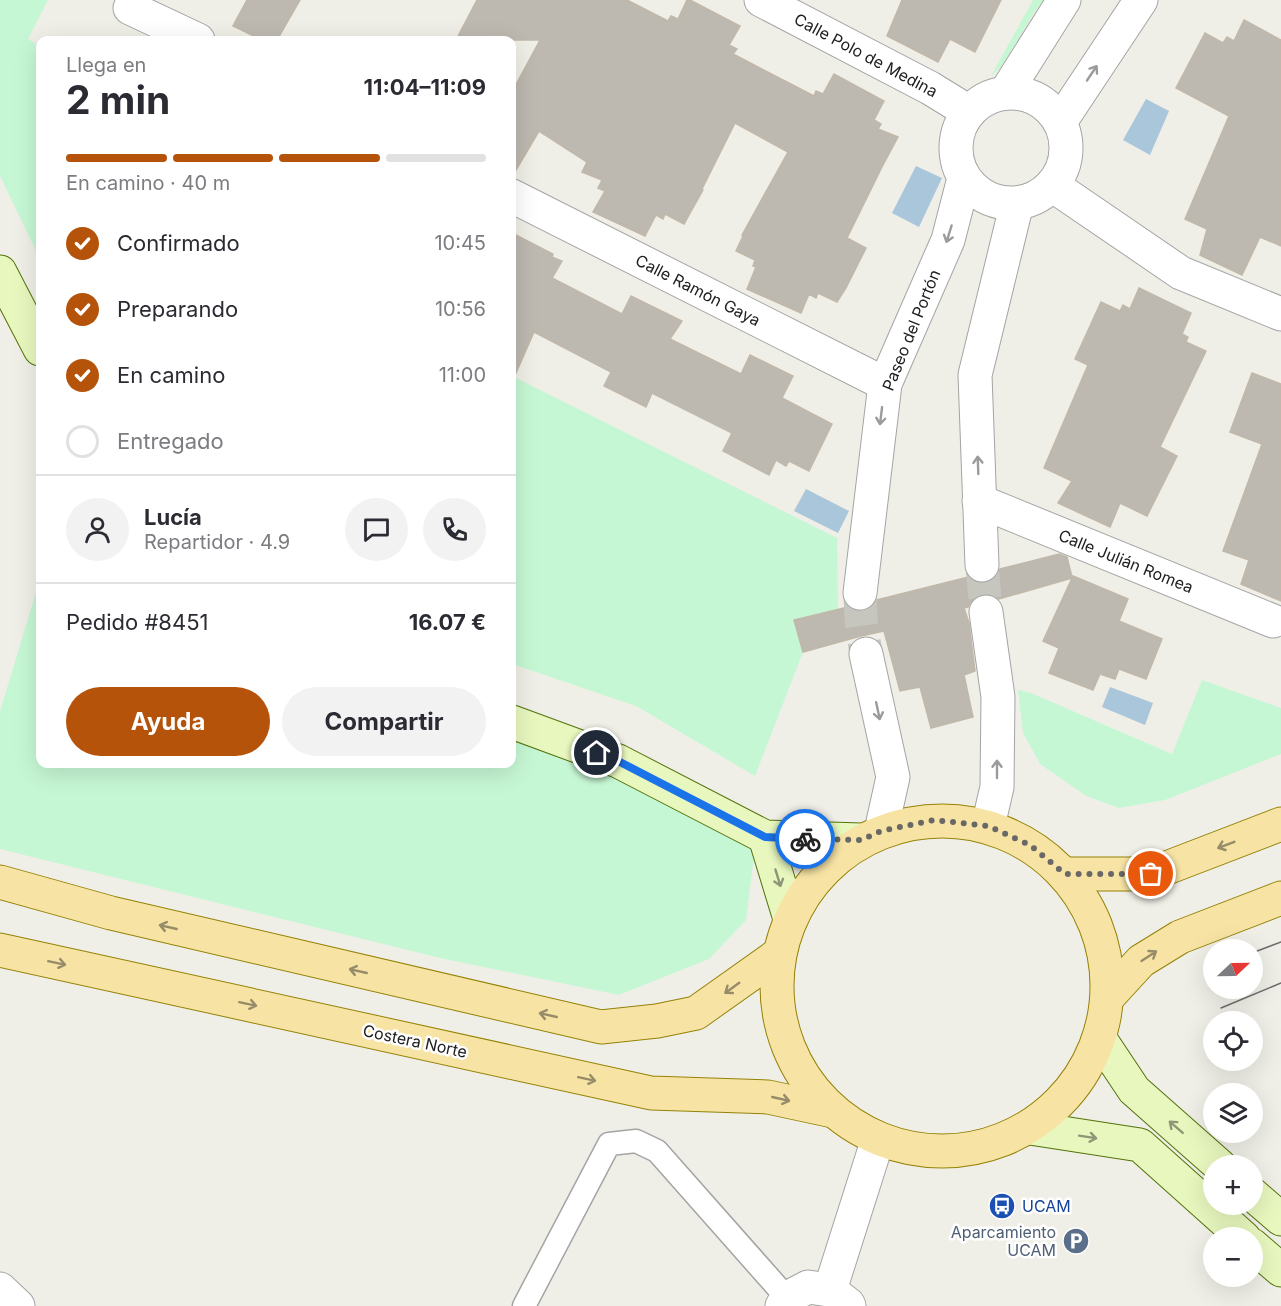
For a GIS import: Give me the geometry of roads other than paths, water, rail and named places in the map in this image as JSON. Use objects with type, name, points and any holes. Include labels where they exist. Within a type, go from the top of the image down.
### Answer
[{"type":"main road","name":"Costera Norte","points":[[934,820],[988,826],[1030,845],[1065,874],[1090,911],[1104,953],[1108,997],[1100,1039],[1083,1073],[1060,1104],[1030,1128],[994,1144],[949,1154],[916,1150],[878,1139],[833,1111],[809,1086],[792,1056],[780,1023],[776,989],[779,954],[790,919],[808,888],[832,862],[871,836],[934,820]]},
{"type":"main road","points":[[1065,874],[1151,874],[1281,824]]},
{"type":"main road","points":[[0,882],[111,913],[601,1027],[657,1021],[696,1013],[779,954]]},
{"type":"main road","points":[[1108,997],[1141,961],[1180,937],[1281,898]]},
{"type":"main road","name":"Costera Norte","points":[[0,950],[651,1094],[768,1097],[833,1111]]},
{"type":"street","name":"Calle Polo de Medina","points":[[761,0],[930,88],[969,112]]},
{"type":"street","points":[[1006,93],[1064,0]]},
{"type":"street","points":[[1060,122],[1141,0]]},
{"type":"street","points":[[130,8],[190,36]]},
{"type":"street","points":[[1006,93],[1022,94],[1038,99],[1051,109],[1060,122],[1066,138],[1066,155],[1062,171],[1052,185],[1042,194],[1017,203],[1003,203],[988,198],[976,190],[964,178],[958,162],[956,144],[960,128],[969,112],[979,102],[1006,93]]},
{"type":"street","name":"Paseo del Portón","points":[[860,593],[885,384],[948,240],[964,178]]},
{"type":"street","points":[[1052,185],[1181,273],[1281,314]]},
{"type":"street","name":"Calle Ramón Gaya","points":[[516,198],[885,384]]},
{"type":"street","points":[[982,565],[975,375],[1017,203]]},
{"type":"street","points":[[0,272],[36,341]]},
{"type":"street","name":"Calle Julián Romea","points":[[979,501],[1273,621]]},
{"type":"street","points":[[986,612],[998,697],[997,787],[988,826]]},
{"type":"street","points":[[516,724],[618,761],[765,837],[871,836],[893,777],[866,654]]},
{"type":"street","points":[[765,837],[790,919]]},
{"type":"street","points":[[1100,1039],[1134,1090],[1208,1155]]},
{"type":"street","points":[[1030,1128],[1140,1145],[1232,1227]]},
{"type":"street","points":[[785,1302],[807,1287],[839,1298],[878,1139]]},
{"type":"street","points":[[1263,1203],[1281,1219]]},
{"type":"street","points":[[1263,1254],[1281,1270]]},
{"type":"street","points":[[0,1290],[18,1306]]},
{"type":"lane","points":[[524,1306],[609,1144],[636,1141],[657,1151],[785,1302]]},
{"type":"water","points":[[1146,99],[1169,111],[1150,155],[1123,140]]},
{"type":"water","points":[[916,166],[942,178],[919,227],[892,213]]},
{"type":"water","points":[[806,489],[849,511],[838,533],[794,511]]},
{"type":"water","points":[[1110,687],[1153,703],[1145,725],[1102,707]]},
{"type":"tunnel","points":[[982,565],[986,612]]},
{"type":"tunnel","points":[[860,593],[866,654]]},
{"type":"tram line","points":[[1263,949],[1281,942]]},
{"type":"tram line","points":[[1221,1008],[1281,983]]},
{"type":"place","name":"UCAM","points":[[1002,1206]]},
{"type":"place","name":"Aparcamiento UCAM","points":[[1076,1241]]}]
